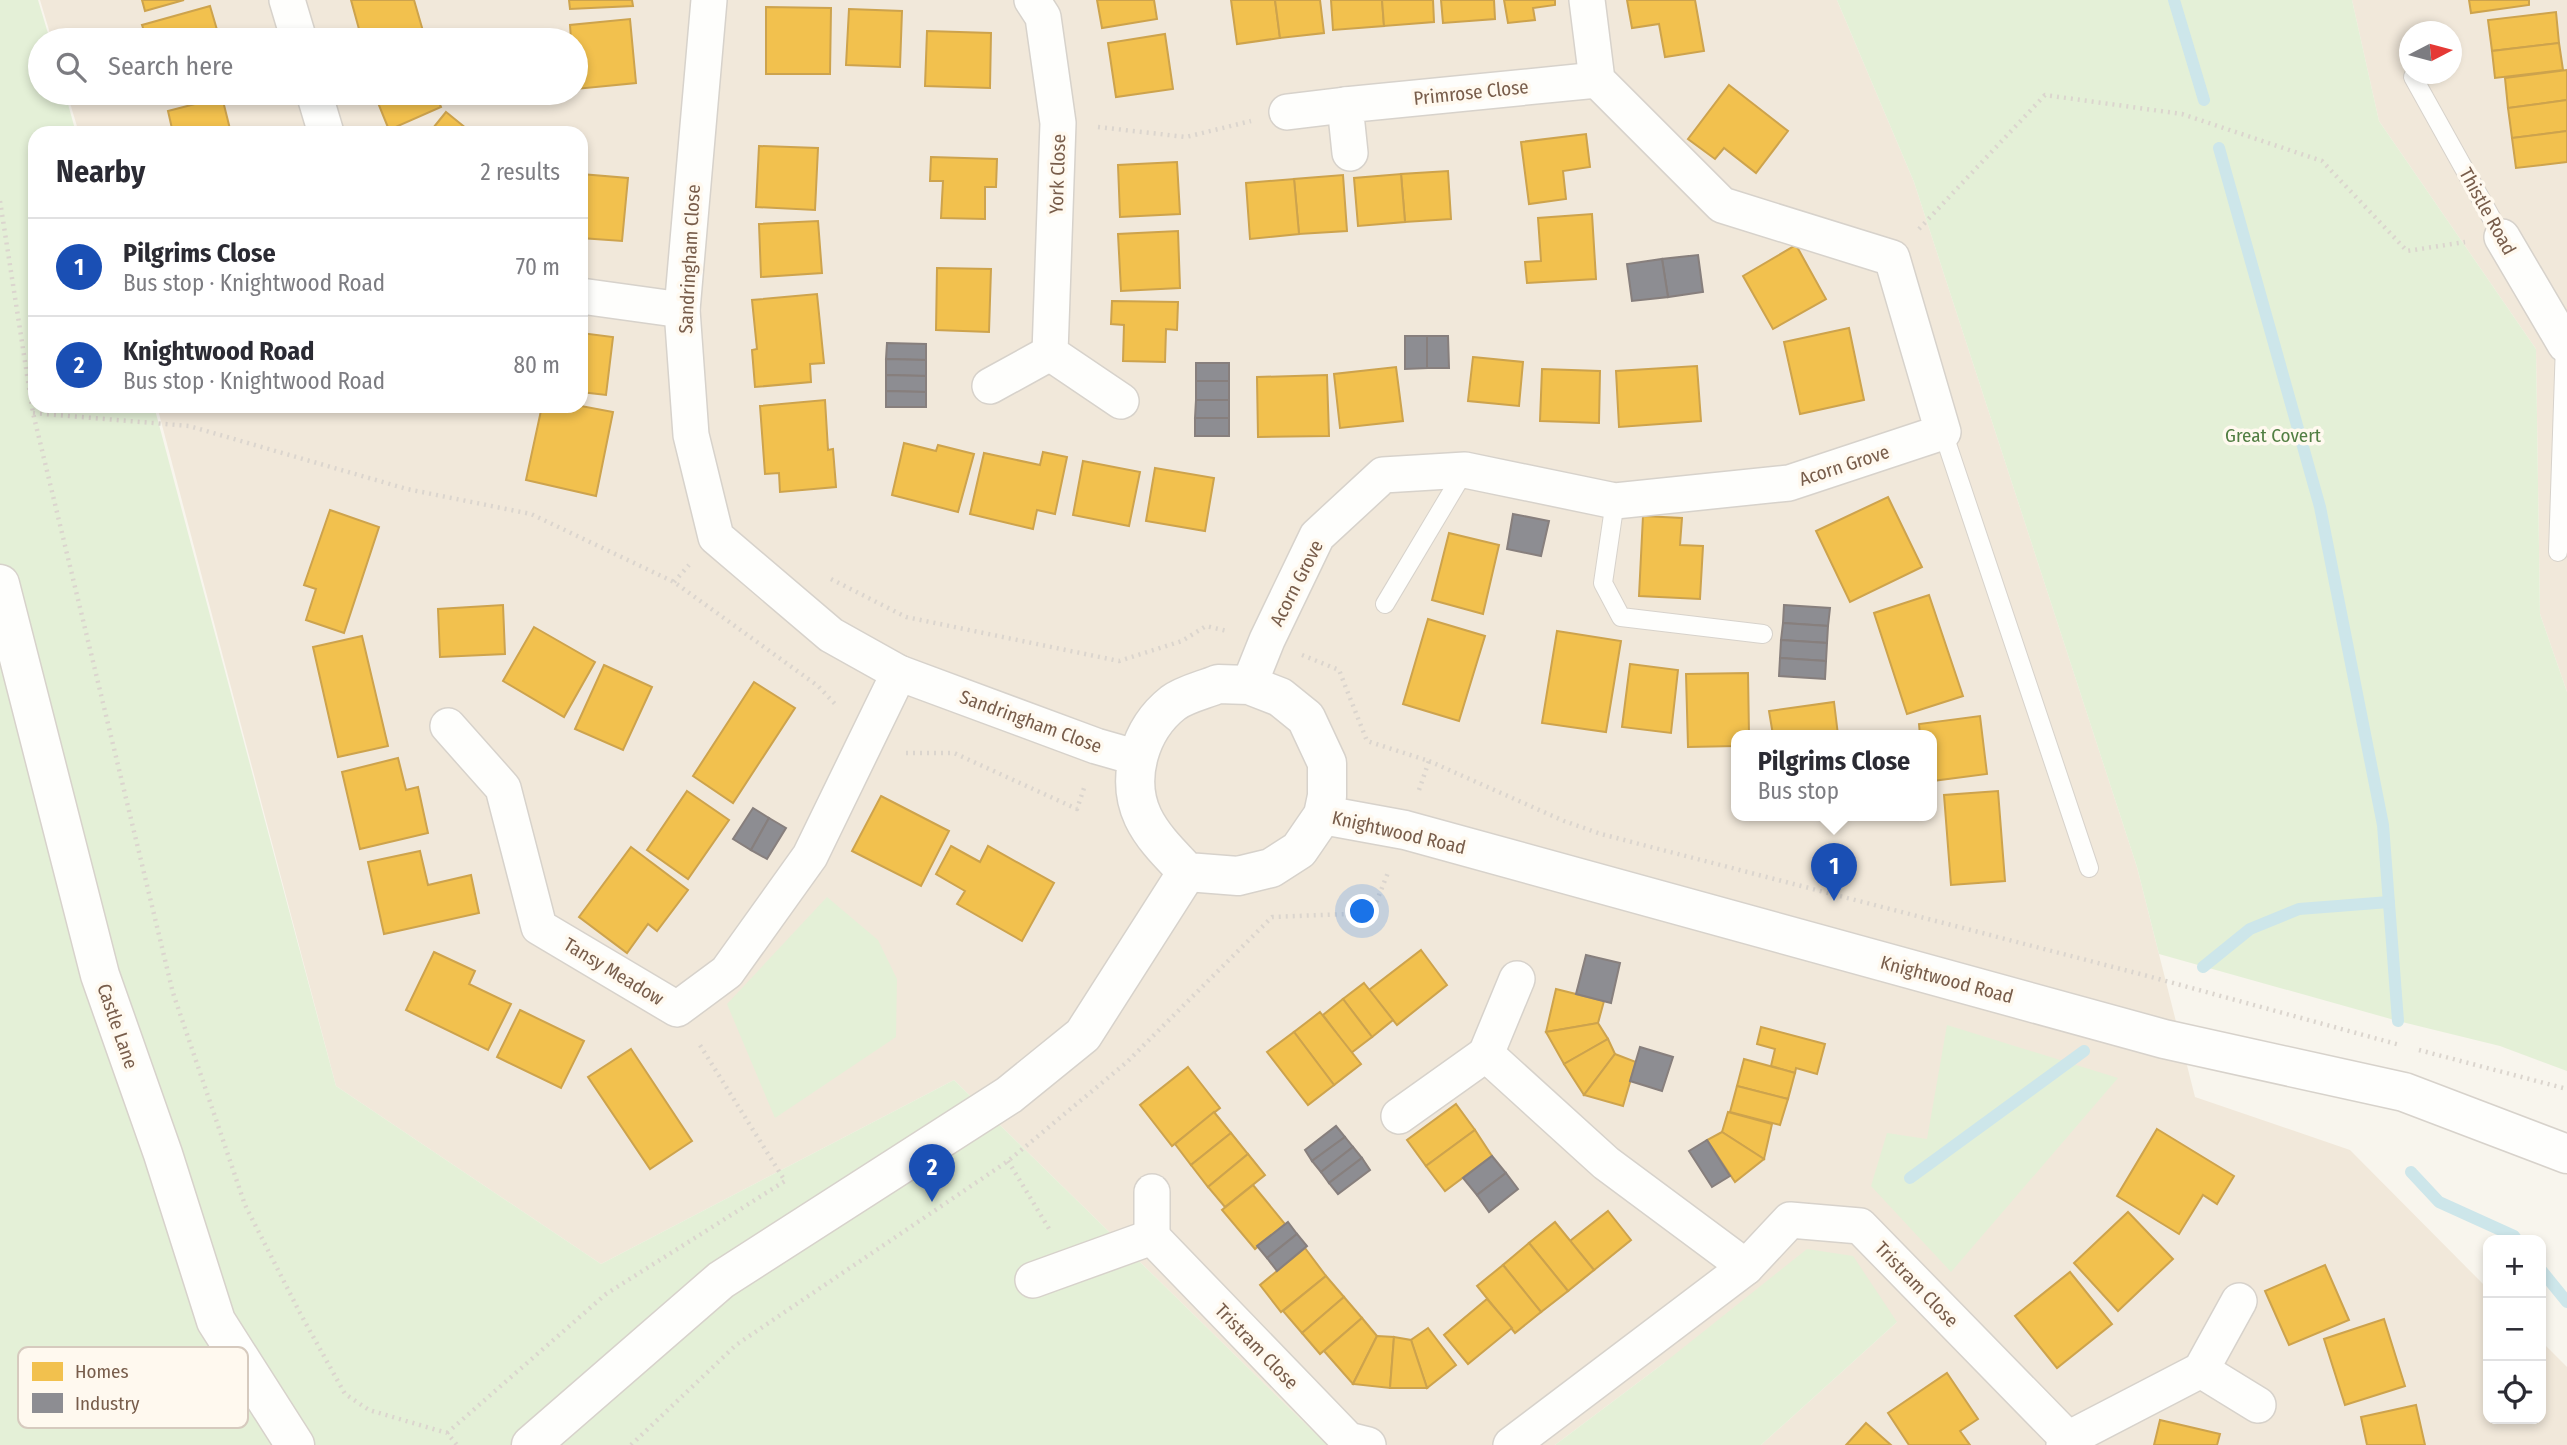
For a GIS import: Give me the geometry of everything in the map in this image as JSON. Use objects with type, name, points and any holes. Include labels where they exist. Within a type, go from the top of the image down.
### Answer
[{"type":"street","points":[[287,0],[295,28]]},
{"type":"street","name":"Sandringham Close","points":[[709,0],[682,310],[691,435],[716,537],[831,635],[899,673],[1096,746],[1138,758]]},
{"type":"street","name":"York Close","points":[[1032,0],[1043,17],[1058,123],[1050,353]]},
{"type":"street","points":[[1587,0],[1597,80],[1722,205],[1892,258],[1944,432]]},
{"type":"street","name":"Primrose Close","points":[[1287,112],[1597,80]]},
{"type":"street","points":[[1345,104],[1350,153]]},
{"type":"street","points":[[318,105],[324,126]]},
{"type":"street","name":"Thistle Road","points":[[2502,237],[2566,344]]},
{"type":"street","points":[[588,297],[682,310]]},
{"type":"street","points":[[990,386],[1050,353],[1121,401]]},
{"type":"street","name":"Acorn Grove","points":[[1249,685],[1267,640],[1317,536],[1383,475],[1465,470],[1615,501],[1789,483],[1944,432]]},
{"type":"street","name":"Castle Lane","points":[[0,584],[100,975],[163,1154],[216,1321],[233,1347]]},
{"type":"street","name":"Tansy Meadow","points":[[448,726],[503,788],[539,927],[677,1009],[727,972],[810,856],[899,673]]},
{"type":"street","name":"Knightwood Road","points":[[1218,684],[1249,685],[1280,697],[1306,718],[1327,763],[1323,815],[1298,850],[1270,868],[1238,876],[1187,872],[1156,839],[1142,815],[1135,782],[1138,758],[1151,727],[1174,702],[1218,684]]},
{"type":"street","name":"Knightwood Road","points":[[1323,815],[1405,830],[2164,1039],[2404,1092],[2567,1154]]},
{"type":"street","points":[[531,1445],[721,1280],[1009,1095],[1083,1035],[1187,872]]},
{"type":"street","points":[[1399,1116],[1486,1054],[1517,979]]},
{"type":"street","points":[[1486,1054],[1606,1163],[1746,1267]]},
{"type":"street","points":[[1032,1280],[1152,1237],[1152,1192]]},
{"type":"street","name":"Tristram Close","points":[[1511,1445],[1746,1267],[1790,1220],[1860,1226],[2066,1442]]},
{"type":"street","name":"Tristram Close","points":[[1152,1237],[1348,1440],[1368,1445]]},
{"type":"street","points":[[2066,1442],[2201,1370],[2239,1301]]},
{"type":"street","points":[[2201,1370],[2258,1405]]},
{"type":"street","name":"Castle Lane","points":[[248,1371],[295,1445]]},
{"type":"lane","name":"Thistle Road","points":[[2417,84],[2502,237]]},
{"type":"lane","name":"Thistle Road","points":[[2558,552],[2566,344]]},
{"type":"lane","points":[[1944,432],[2090,868]]},
{"type":"lane","points":[[1385,604],[1465,470]]},
{"type":"lane","points":[[1615,501],[1603,583],[1621,617],[1763,634]]},
{"type":"path","points":[[1892,258],[2045,95],[2182,114],[2322,161],[2407,251],[2502,237]]},
{"type":"path","points":[[1058,123],[1186,136],[1287,112]]},
{"type":"path","points":[[0,201],[28,381]]},
{"type":"path","points":[[457,1445],[447,1433],[369,1410],[345,1394],[245,1205],[173,993],[33,413],[189,426],[407,489],[531,514],[674,582],[818,686],[845,715],[858,753],[954,752],[1077,809],[1096,746]]},
{"type":"path","points":[[1429,761],[1564,821],[1642,846],[2090,961],[2404,1046]]},
{"type":"path","points":[[631,1445],[736,1345],[1008,1161],[1127,1062],[1272,918]]},
{"type":"path","points":[[447,1433],[606,1294],[785,1181],[677,1009]]},
{"type":"path","points":[[2417,1049],[2567,1089]]},
{"type":"path","points":[[1008,1161],[1070,1265]]},
{"type":"shaded area","points":[[40,0],[1837,0],[1914,182],[2137,867],[2195,1097],[2350,1150],[2483,1284],[2483,1424],[2546,1424],[2546,1346],[2567,1367],[2567,1445],[1761,1445],[1897,1322],[1664,1363],[1555,1445],[1327,1445],[954,1080],[601,1264],[336,1086],[159,413],[588,413],[588,126],[77,126],[71,105],[588,105],[588,28],[48,28]]},
{"type":"shaded area","points":[[2352,0],[2567,0],[2567,692],[2540,614],[2536,349],[2379,121]]},
{"type":"green space","points":[[0,0],[38,0],[46,28],[28,28],[28,105],[68,105],[74,126],[28,126],[28,413],[156,413],[336,1086],[601,1264],[954,1080],[1327,1445],[0,1445]]},
{"type":"green space","name":"Great Covert","points":[[1837,0],[2352,0],[2379,121],[2536,349],[2540,614],[2567,692],[2567,1071],[2500,1046],[2398,1021],[2159,954],[2137,867],[1914,182]]},
{"type":"green space","points":[[827,897],[878,940],[897,979],[896,1037],[775,1118],[727,1004]]},
{"type":"green space","points":[[1947,1025],[2118,1078],[1951,1272],[1871,1186],[1887,1133],[1927,1139]]},
{"type":"green space","points":[[1807,1249],[1853,1256],[1897,1322],[1761,1445],[1555,1445],[1664,1363]]},
{"type":"building: Homes","points":[[142,0],[184,0],[145,11]]},
{"type":"building: Homes","points":[[351,0],[414,0],[422,28],[359,28]]},
{"type":"building: Homes","points":[[569,0],[632,0],[633,6],[570,9]]},
{"type":"building: Homes","points":[[1097,0],[1154,0],[1157,19],[1102,28]]},
{"type":"building: Homes","points":[[1231,0],[1275,0],[1280,38],[1237,44]]},
{"type":"building: Homes","points":[[1275,0],[1320,0],[1324,33],[1280,38]]},
{"type":"building: Homes","points":[[1331,0],[1382,0],[1384,26],[1333,30]]},
{"type":"building: Homes","points":[[1382,0],[1433,0],[1434,22],[1384,26]]},
{"type":"building: Homes","points":[[1441,0],[1494,0],[1495,19],[1443,23]]},
{"type":"building: Homes","points":[[1504,0],[1555,0],[1555,5],[1533,8],[1535,20],[1508,23]]},
{"type":"building: Homes","points":[[1627,0],[1695,0],[1704,51],[1665,57],[1659,24],[1632,28]]},
{"type":"building: Homes","points":[[2469,0],[2529,0],[2529,5],[2471,13]]},
{"type":"building: Homes","points":[[210,6],[216,28],[143,28],[142,25]]},
{"type":"building: Homes","points":[[766,7],[831,8],[830,74],[766,74]]},
{"type":"building: Homes","points":[[849,9],[902,11],[900,67],[846,65]]},
{"type":"building: Homes","points":[[2556,12],[2559,43],[2492,51],[2488,20]]},
{"type":"building: Homes","points":[[630,19],[636,83],[588,88],[588,28],[570,28],[570,25]]},
{"type":"building: Homes","points":[[927,31],[991,33],[990,88],[925,86]]},
{"type":"building: Homes","points":[[1165,34],[1173,89],[1116,97],[1108,43]]},
{"type":"building: Homes","points":[[2559,43],[2563,70],[2495,78],[2492,51]]},
{"type":"building: Homes","points":[[2567,70],[2567,100],[2508,108],[2505,78]]},
{"type":"building: Homes","points":[[1729,85],[1788,131],[1756,173],[1724,148],[1715,159],[1688,139]]},
{"type":"building: Homes","points":[[2567,100],[2567,131],[2512,138],[2508,108]]},
{"type":"building: Homes","points":[[191,105],[224,105],[229,126],[171,126],[168,111]]},
{"type":"building: Homes","points":[[379,105],[441,107],[398,126],[387,126]]},
{"type":"building: Homes","points":[[446,112],[463,126],[435,126]]},
{"type":"building: Homes","points":[[2567,131],[2567,162],[2516,168],[2512,138]]},
{"type":"building: Homes","points":[[1586,134],[1590,167],[1563,171],[1566,199],[1529,204],[1521,142]]},
{"type":"building: Homes","points":[[759,146],[818,148],[815,210],[756,207]]},
{"type":"building: Homes","points":[[931,157],[997,159],[996,187],[985,187],[985,219],[941,218],[943,181],[930,181]]},
{"type":"building: Homes","points":[[1177,162],[1180,214],[1120,217],[1118,165]]},
{"type":"building: Homes","points":[[1448,171],[1451,219],[1405,222],[1401,174]]},
{"type":"building: Homes","points":[[1401,174],[1405,222],[1358,226],[1354,178]]},
{"type":"building: Homes","points":[[588,175],[628,178],[622,241],[588,239]]},
{"type":"building: Homes","points":[[1343,175],[1347,231],[1299,234],[1294,179]]},
{"type":"building: Homes","points":[[1294,179],[1299,234],[1250,239],[1246,183]]},
{"type":"building: Homes","points":[[1592,214],[1596,279],[1527,283],[1525,262],[1541,261],[1538,218]]},
{"type":"building: Homes","points":[[818,221],[822,273],[761,277],[759,224]]},
{"type":"building: Homes","points":[[1178,231],[1180,288],[1121,291],[1118,234]]},
{"type":"building: Homes","points":[[1796,245],[1826,299],[1773,329],[1743,276]]},
{"type":"building: Homes","points":[[937,268],[991,269],[989,332],[936,330]]},
{"type":"building: Homes","points":[[817,294],[824,363],[810,364],[811,382],[755,387],[752,350],[757,349],[752,300]]},
{"type":"building: Homes","points":[[1112,301],[1178,302],[1177,330],[1166,329],[1165,362],[1123,361],[1124,325],[1111,324]]},
{"type":"building: Homes","points":[[1849,328],[1864,400],[1800,414],[1784,342]]},
{"type":"building: Homes","points":[[588,334],[613,337],[606,395],[588,393]]},
{"type":"building: Homes","points":[[1473,357],[1523,362],[1519,406],[1468,401]]},
{"type":"building: Homes","points":[[1697,366],[1701,421],[1619,427],[1616,371]]},
{"type":"building: Homes","points":[[1396,367],[1403,421],[1340,428],[1334,374]]},
{"type":"building: Homes","points":[[1542,369],[1600,371],[1599,423],[1540,421]]},
{"type":"building: Homes","points":[[1327,375],[1329,436],[1258,437],[1257,377]]},
{"type":"building: Homes","points":[[825,400],[828,450],[833,449],[836,487],[780,492],[779,473],[765,474],[760,406]]},
{"type":"building: Homes","points":[[588,407],[613,412],[596,496],[526,480],[540,413],[588,413]]},
{"type":"building: Homes","points":[[904,443],[936,451],[938,445],[974,454],[958,512],[892,495]]},
{"type":"building: Homes","points":[[1043,452],[1067,457],[1055,514],[1037,510],[1033,529],[970,514],[984,453],[1040,465]]},
{"type":"building: Homes","points":[[1083,461],[1140,472],[1129,526],[1073,515]]},
{"type":"building: Homes","points":[[1155,468],[1214,478],[1205,531],[1146,521]]},
{"type":"building: Homes","points":[[1888,497],[1922,567],[1850,602],[1816,531]]},
{"type":"building: Homes","points":[[330,510],[379,527],[344,633],[306,620],[316,589],[304,585]]},
{"type":"building: Homes","points":[[1643,516],[1682,518],[1680,545],[1703,546],[1700,599],[1639,596]]},
{"type":"building: Homes","points":[[1449,533],[1499,545],[1483,614],[1432,600]]},
{"type":"building: Homes","points":[[1929,595],[1963,696],[1907,714],[1874,613]]},
{"type":"building: Homes","points":[[503,605],[505,654],[440,657],[438,609]]},
{"type":"building: Homes","points":[[1428,619],[1485,636],[1459,721],[1403,704]]},
{"type":"building: Homes","points":[[534,627],[595,662],[564,717],[503,681]]},
{"type":"building: Homes","points":[[1557,631],[1621,641],[1606,732],[1542,723]]},
{"type":"building: Homes","points":[[362,636],[388,746],[338,757],[313,647]]},
{"type":"building: Homes","points":[[1630,664],[1678,670],[1671,733],[1622,727]]},
{"type":"building: Homes","points":[[604,665],[652,687],[623,750],[575,729]]},
{"type":"building: Homes","points":[[1748,673],[1749,730],[1731,730],[1731,746],[1688,747],[1686,674]]},
{"type":"building: Homes","points":[[754,682],[795,708],[733,803],[693,776]]},
{"type":"building: Homes","points":[[1834,702],[1837,730],[1772,730],[1769,711]]},
{"type":"building: Homes","points":[[1980,716],[1987,774],[1937,780],[1937,730],[1920,730],[1919,724]]},
{"type":"building: Homes","points":[[398,758],[406,790],[418,787],[428,833],[360,849],[342,772]]},
{"type":"building: Homes","points":[[687,791],[729,820],[688,879],[647,850]]},
{"type":"building: Homes","points":[[1998,791],[2005,881],[1951,885],[1944,795]]},
{"type":"building: Homes","points":[[881,796],[949,831],[921,886],[852,851]]},
{"type":"building: Homes","points":[[951,846],[980,862],[988,846],[1054,883],[1022,941],[957,904],[965,891],[936,874]]},
{"type":"building: Homes","points":[[631,847],[688,890],[657,931],[648,924],[627,953],[579,917]]},
{"type":"building: Homes","points":[[420,851],[428,885],[471,875],[479,913],[384,934],[368,862]]},
{"type":"building: Homes","points":[[1421,950],[1447,985],[1397,1025],[1369,990]]},
{"type":"building: Homes","points":[[434,952],[475,971],[469,984],[511,1004],[488,1050],[406,1010]]},
{"type":"building: Homes","points":[[1364,983],[1393,1020],[1372,1037],[1343,999]]},
{"type":"building: Homes","points":[[1556,989],[1604,1001],[1598,1023],[1546,1032]]},
{"type":"building: Homes","points":[[1343,999],[1372,1037],[1351,1053],[1323,1015]]},
{"type":"building: Homes","points":[[520,1010],[584,1041],[561,1088],[497,1057]]},
{"type":"building: Homes","points":[[1320,1012],[1361,1064],[1334,1085],[1294,1032]]},
{"type":"building: Homes","points":[[1598,1023],[1608,1039],[1564,1064],[1546,1032]]},
{"type":"building: Homes","points":[[1761,1027],[1825,1044],[1817,1074],[1796,1068],[1795,1073],[1771,1066],[1775,1049],[1757,1044]]},
{"type":"building: Homes","points":[[1294,1032],[1334,1085],[1308,1105],[1267,1052]]},
{"type":"building: Homes","points":[[1608,1039],[1615,1054],[1584,1095],[1564,1064]]},
{"type":"building: Homes","points":[[631,1049],[692,1141],[650,1169],[588,1077]]},
{"type":"building: Homes","points":[[1615,1054],[1636,1062],[1623,1106],[1584,1095]]},
{"type":"building: Homes","points":[[1744,1059],[1795,1073],[1788,1099],[1737,1086]]},
{"type":"building: Homes","points":[[1188,1067],[1220,1108],[1172,1146],[1140,1105]]},
{"type":"building: Homes","points":[[1737,1086],[1788,1099],[1780,1125],[1730,1112]]},
{"type":"building: Homes","points":[[1456,1104],[1475,1130],[1426,1166],[1407,1140]]},
{"type":"building: Homes","points":[[1214,1112],[1231,1133],[1191,1165],[1175,1144]]},
{"type":"building: Homes","points":[[1728,1112],[1772,1124],[1764,1159],[1722,1132]]},
{"type":"building: Homes","points":[[2157,1129],[2234,1176],[2217,1204],[2203,1195],[2179,1234],[2117,1196]]},
{"type":"building: Homes","points":[[1475,1130],[1492,1156],[1445,1191],[1426,1166]]},
{"type":"building: Homes","points":[[1722,1132],[1764,1159],[1735,1182],[1707,1140]]},
{"type":"building: Homes","points":[[1231,1133],[1248,1154],[1208,1187],[1191,1165]]},
{"type":"building: Homes","points":[[1248,1154],[1265,1175],[1225,1207],[1208,1187]]},
{"type":"building: Homes","points":[[1253,1185],[1285,1224],[1255,1249],[1222,1210]]},
{"type":"building: Homes","points":[[1608,1211],[1631,1240],[1594,1270],[1570,1241]]},
{"type":"building: Homes","points":[[2128,1212],[2173,1259],[2118,1311],[2074,1263]]},
{"type":"building: Homes","points":[[1555,1222],[1594,1270],[1568,1291],[1529,1243]]},
{"type":"building: Homes","points":[[1529,1243],[1568,1291],[1541,1312],[1503,1265]]},
{"type":"building: Homes","points":[[1305,1248],[1326,1276],[1281,1312],[1260,1285]]},
{"type":"building: Homes","points":[[1503,1265],[1541,1312],[1515,1333],[1477,1286]]},
{"type":"building: Homes","points":[[2325,1265],[2349,1320],[2289,1345],[2265,1291]]},
{"type":"building: Homes","points":[[2070,1272],[2112,1324],[2057,1368],[2015,1316]]},
{"type":"building: Homes","points":[[1326,1276],[1344,1297],[1302,1333],[1283,1311]]},
{"type":"building: Homes","points":[[1344,1297],[1362,1318],[1320,1354],[1302,1333]]},
{"type":"building: Homes","points":[[1487,1299],[1512,1328],[1468,1364],[1444,1335]]},
{"type":"building: Homes","points":[[1362,1318],[1377,1336],[1353,1384],[1324,1351]]},
{"type":"building: Homes","points":[[2384,1319],[2405,1386],[2345,1405],[2324,1339]]},
{"type":"building: Homes","points":[[1428,1328],[1456,1365],[1427,1388],[1411,1340]]},
{"type":"building: Homes","points":[[1377,1336],[1394,1337],[1390,1388],[1353,1384]]},
{"type":"building: Homes","points":[[1394,1337],[1411,1340],[1427,1388],[1390,1388]]},
{"type":"building: Homes","points":[[1947,1373],[1978,1419],[1960,1431],[1970,1445],[1909,1445],[1888,1413]]},
{"type":"building: Homes","points":[[2416,1405],[2425,1445],[2367,1445],[2361,1417]]},
{"type":"building: Homes","points":[[2160,1420],[2220,1434],[2217,1445],[2154,1445]]},
{"type":"building: Homes","points":[[1866,1423],[1891,1445],[1846,1445]]},
{"type":"building: Industry","points":[[1698,255],[1703,292],[1668,297],[1662,259]]},
{"type":"building: Industry","points":[[1662,259],[1668,297],[1632,301],[1627,264]]},
{"type":"building: Industry","points":[[1405,336],[1427,336],[1427,368],[1405,369]]},
{"type":"building: Industry","points":[[1427,336],[1448,336],[1449,368],[1427,368]]},
{"type":"building: Industry","points":[[887,343],[926,344],[926,360],[886,359]]},
{"type":"building: Industry","points":[[886,359],[926,360],[926,376],[886,375]]},
{"type":"building: Industry","points":[[1196,363],[1229,363],[1229,381],[1196,381]]},
{"type":"building: Industry","points":[[886,375],[926,376],[926,392],[886,391]]},
{"type":"building: Industry","points":[[1196,381],[1229,381],[1229,400],[1196,400]]},
{"type":"building: Industry","points":[[886,391],[926,392],[926,407],[886,407]]},
{"type":"building: Industry","points":[[1196,400],[1229,400],[1229,418],[1195,418]]},
{"type":"building: Industry","points":[[1195,418],[1229,418],[1229,436],[1195,436]]},
{"type":"building: Industry","points":[[1513,514],[1549,521],[1541,556],[1507,549]]},
{"type":"building: Industry","points":[[1784,605],[1830,608],[1828,626],[1783,623]]},
{"type":"building: Industry","points":[[1783,623],[1828,626],[1827,643],[1781,640]]},
{"type":"building: Industry","points":[[1781,640],[1827,643],[1826,661],[1780,658]]},
{"type":"building: Industry","points":[[1780,658],[1826,661],[1825,679],[1779,676]]},
{"type":"building: Industry","points":[[753,808],[769,818],[751,850],[733,839]]},
{"type":"building: Industry","points":[[769,818],[786,828],[767,859],[751,850]]},
{"type":"building: Industry","points":[[1586,955],[1620,963],[1611,1003],[1576,994]]},
{"type":"building: Industry","points":[[1640,1047],[1673,1057],[1662,1091],[1630,1081]]},
{"type":"building: Industry","points":[[1336,1126],[1345,1137],[1312,1161],[1305,1150]]},
{"type":"building: Industry","points":[[1345,1137],[1353,1147],[1321,1172],[1312,1161]]},
{"type":"building: Industry","points":[[1707,1140],[1730,1176],[1712,1187],[1689,1151]]},
{"type":"building: Industry","points":[[1353,1147],[1362,1158],[1329,1183],[1321,1172]]},
{"type":"building: Industry","points":[[1492,1156],[1506,1173],[1477,1195],[1463,1178]]},
{"type":"building: Industry","points":[[1362,1158],[1370,1170],[1338,1194],[1329,1183]]},
{"type":"building: Industry","points":[[1506,1173],[1518,1189],[1489,1212],[1477,1195]]},
{"type":"building: Industry","points":[[1288,1222],[1297,1234],[1267,1258],[1257,1246]]},
{"type":"building: Industry","points":[[1297,1234],[1307,1246],[1277,1271],[1267,1258]]},
{"type":"waterway","points":[[2174,0],[2204,100]]},
{"type":"waterway","points":[[2219,148],[2320,507],[2383,825],[2398,1021]]},
{"type":"waterway","points":[[2203,967],[2250,929],[2299,909],[2389,902]]},
{"type":"waterway","points":[[1910,1178],[2084,1051]]},
{"type":"waterway","points":[[2411,1172],[2439,1202],[2512,1235]]},
{"type":"waterway","points":[[2546,1276],[2567,1302]]},
{"type":"place","name":"Pilgrims Close","points":[[1834,901]]},
{"type":"place","name":"Knightwood Road","points":[[932,1202]]}]
